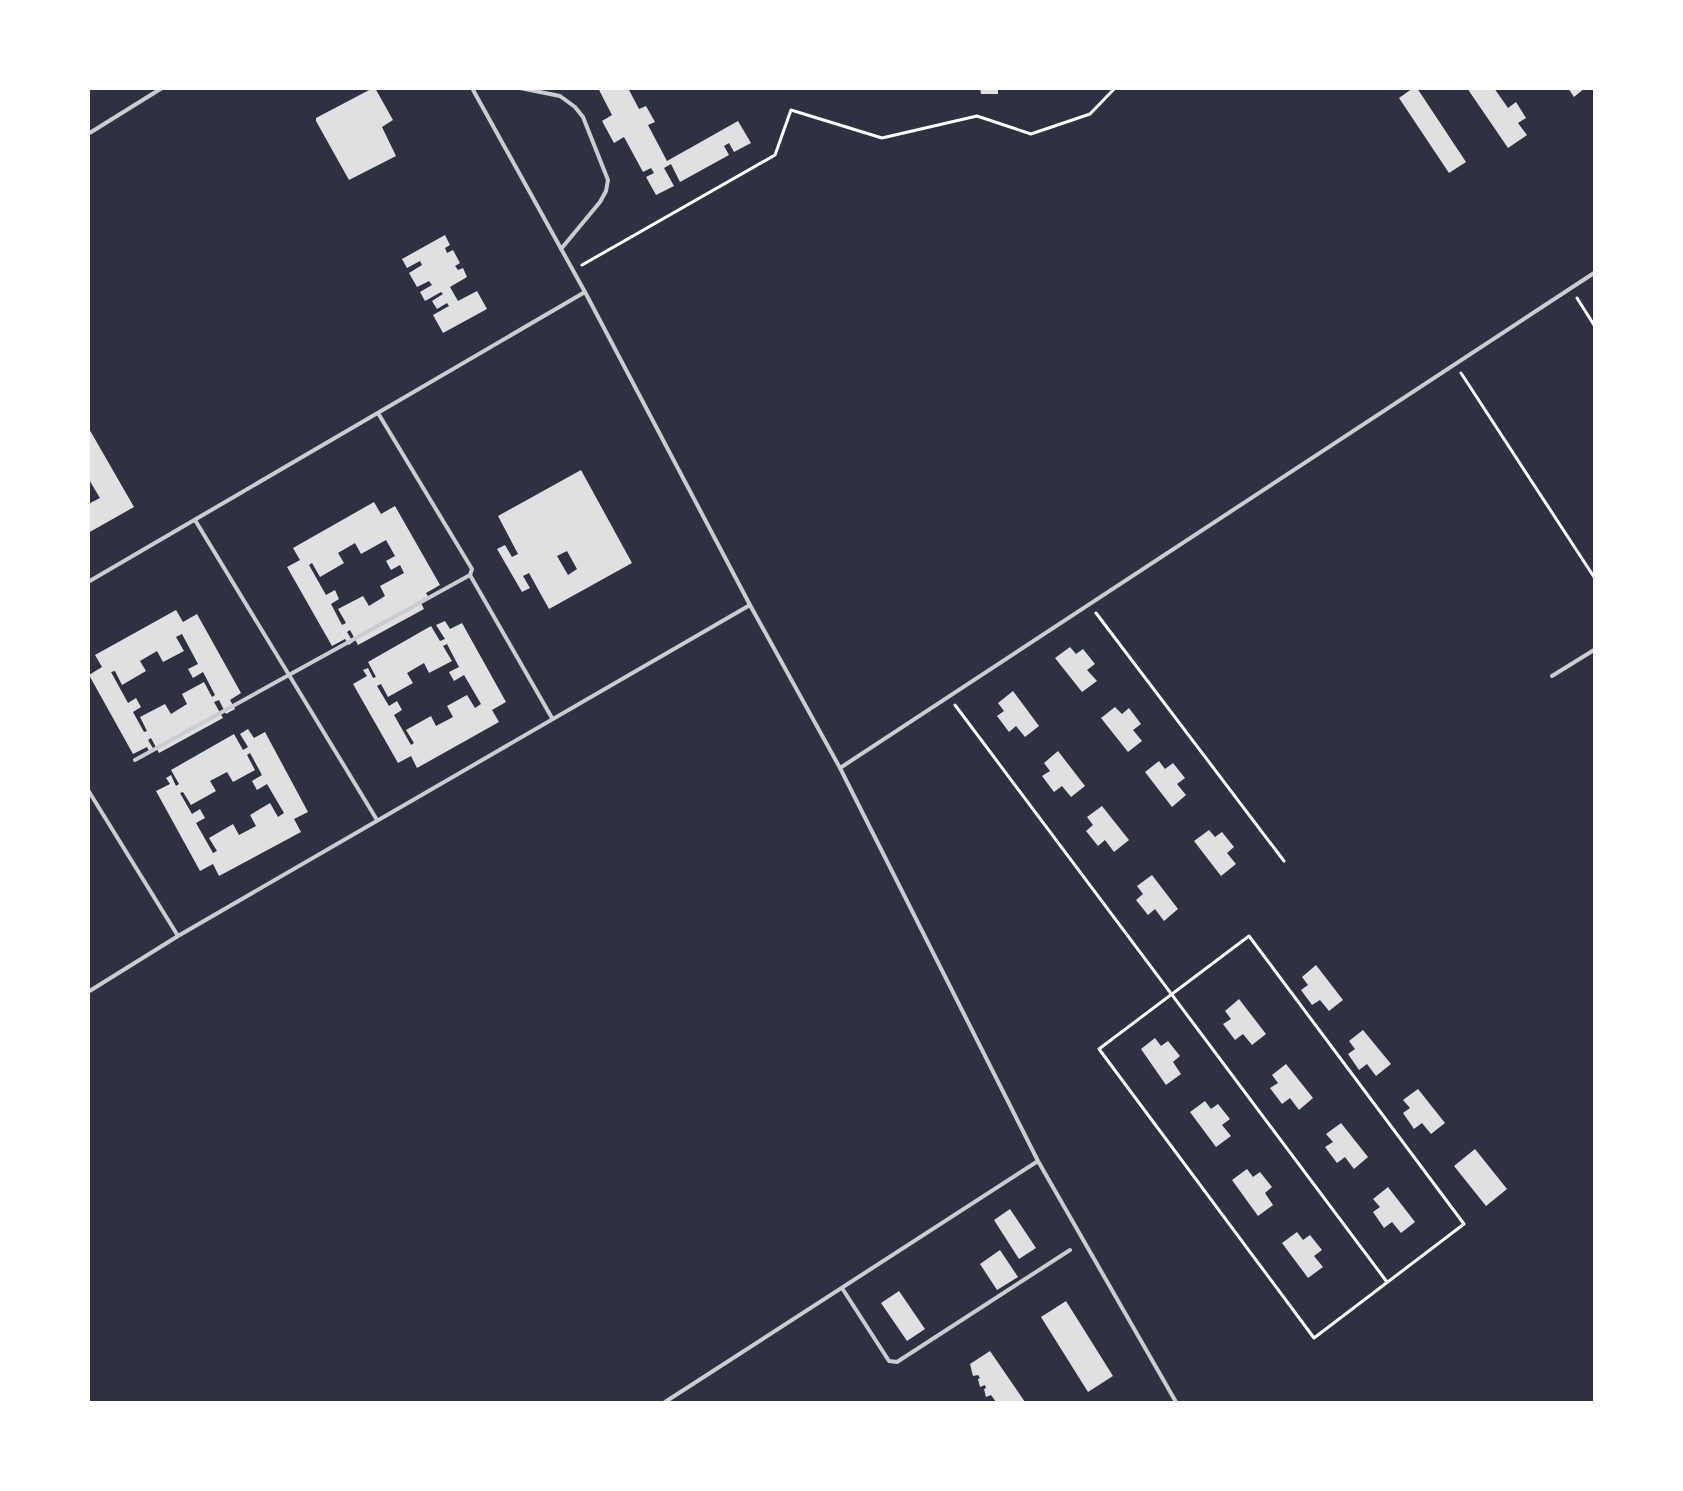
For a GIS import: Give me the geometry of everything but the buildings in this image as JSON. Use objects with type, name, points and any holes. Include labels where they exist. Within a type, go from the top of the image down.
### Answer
[{"type":"lane","points":[[88,134],[162,88]]},
{"type":"lane","points":[[472,88],[585,292],[750,605],[840,768],[1038,1161],[1176,1402]]},
{"type":"lane","points":[[520,88],[560,96],[575,107],[584,117],[608,180],[606,191],[600,202],[561,249]]},
{"type":"lane","points":[[840,768],[1594,273]]},
{"type":"lane","points":[[88,582],[585,292]]},
{"type":"lane","points":[[135,760],[470,575],[472,569],[378,413]]},
{"type":"lane","points":[[195,520],[377,820]]},
{"type":"lane","points":[[470,575],[552,718]]},
{"type":"lane","points":[[88,992],[178,936],[750,605]]},
{"type":"lane","points":[[1552,676],[1594,650]]},
{"type":"lane","points":[[88,790],[178,936]]},
{"type":"lane","points":[[665,1402],[1038,1161]]},
{"type":"lane","points":[[842,1288],[889,1360],[897,1362],[1070,1250]]},
{"type":"path","points":[[573,271],[776,154],[792,110],[882,138],[976,116],[1031,134],[1090,114],[1115,88]]},
{"type":"path","points":[[1571,288],[1594,325]]},
{"type":"path","points":[[1456,364],[1594,578]]},
{"type":"path","points":[[1089,604],[1284,861]]},
{"type":"path","points":[[949,696],[1387,1282]]},
{"type":"path","points":[[1249,936],[1464,1224],[1387,1282],[1314,1338],[1099,1049],[1249,936]]}]
